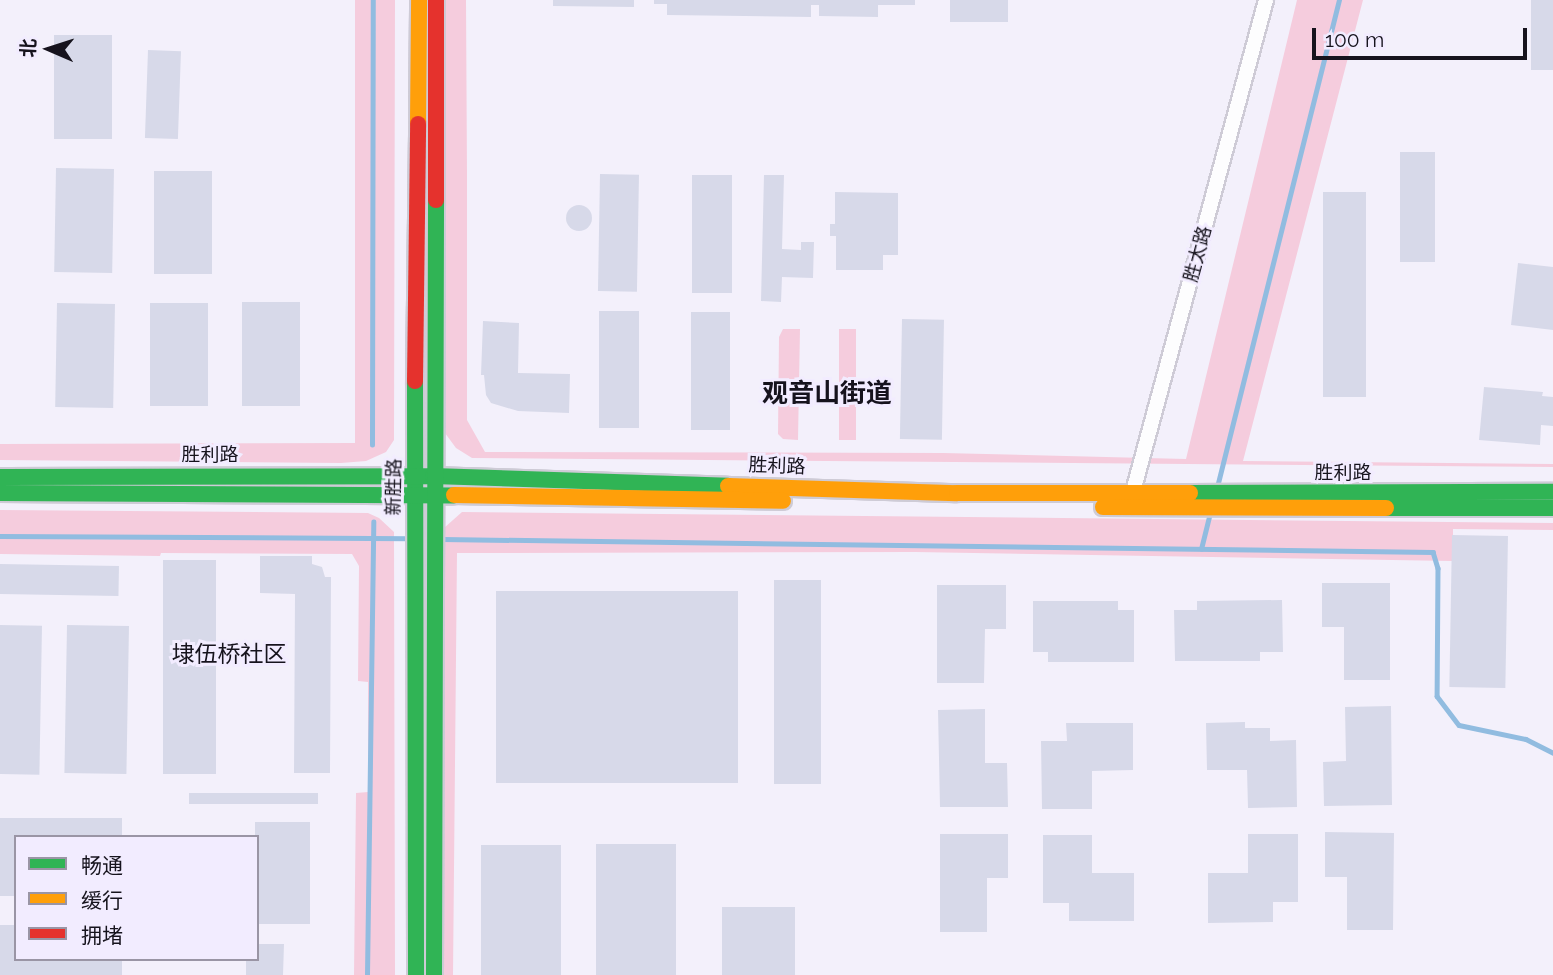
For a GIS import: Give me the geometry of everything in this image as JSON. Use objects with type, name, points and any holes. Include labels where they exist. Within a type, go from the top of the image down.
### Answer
[{"type":"street","name":"新胜路","points":[[416,975],[414,494],[419,0]]},
{"type":"street","name":"新胜路","points":[[434,975],[436,0]]},
{"type":"street","name":"胜太路","points":[[1131,500],[1266,0]]},
{"type":"street","name":"胜利路","points":[[0,477],[433,475],[1131,500]]},
{"type":"street","name":"胜利路","points":[[1231,502],[1553,492]]},
{"type":"street","name":"胜利路","points":[[0,493],[1131,500],[1553,508]]},
{"type":"shaded area","points":[[355,0],[395,0],[394,440],[386,452],[366,461],[341,463],[0,460],[0,444],[355,443]]},
{"type":"shaded area","points":[[443,0],[466,0],[467,420],[485,452],[943,453],[1186,459],[1297,0],[1363,0],[1243,461],[1553,464],[1553,467],[472,458],[456,448],[442,429]]},
{"type":"shaded area","points":[[783,329],[800,329],[798,440],[783,439],[778,434],[779,337]]},
{"type":"shaded area","points":[[839,329],[856,329],[856,440],[839,440]]},
{"type":"shaded area","points":[[0,510],[368,513],[379,518],[394,532],[395,975],[354,975],[356,793],[368,792],[368,682],[358,681],[359,566],[352,554],[0,554]]},
{"type":"shaded area","points":[[462,512],[1553,523],[1553,530],[1453,529],[1453,561],[915,552],[457,553],[453,975],[444,975],[444,528]]},
{"type":"building","points":[[553,0],[634,0],[634,7],[553,6]]},
{"type":"building","points":[[654,0],[915,0],[915,5],[878,5],[878,17],[819,16],[819,5],[811,5],[811,17],[667,15],[667,4],[654,4]]},
{"type":"building","points":[[950,0],[1008,0],[1008,22],[950,22]]},
{"type":"building","points":[[1531,0],[1553,0],[1553,70],[1531,70]]},
{"type":"building","points":[[54,35],[112,35],[112,139],[54,139]]},
{"type":"building","points":[[148,50],[181,51],[178,139],[145,138]]},
{"type":"building","points":[[1400,152],[1435,152],[1435,262],[1400,262]]},
{"type":"building","points":[[56,168],[114,169],[112,273],[54,272]]},
{"type":"building","points":[[154,171],[212,171],[212,274],[154,274]]},
{"type":"building","points":[[600,174],[639,175],[637,292],[598,291]]},
{"type":"building","points":[[692,175],[732,175],[732,293],[692,293]]},
{"type":"building","points":[[764,175],[784,175],[782,249],[801,250],[801,242],[814,242],[813,278],[782,277],[781,302],[761,301]]},
{"type":"building","points":[[835,192],[898,193],[898,255],[883,255],[883,270],[836,270],[836,236],[830,236],[830,224],[835,224]]},
{"type":"building","points":[[1323,192],[1366,192],[1366,397],[1323,397]]},
{"type":"building","points":[[579,205],[588,209],[592,218],[588,227],[579,231],[570,227],[566,218],[570,209]]},
{"type":"building","points":[[1518,263],[1553,267],[1553,330],[1511,325]]},
{"type":"building","points":[[242,302],[300,302],[300,406],[242,406]]},
{"type":"building","points":[[57,303],[115,304],[113,408],[55,407]]},
{"type":"building","points":[[150,303],[208,303],[208,406],[150,406]]},
{"type":"building","points":[[599,311],[639,311],[639,428],[599,428]]},
{"type":"building","points":[[691,312],[730,312],[730,430],[691,430]]},
{"type":"building","points":[[902,319],[944,320],[942,440],[900,439]]},
{"type":"building","points":[[483,321],[519,323],[518,373],[570,374],[569,413],[518,411],[491,403],[486,395],[484,375],[481,375]]},
{"type":"building","points":[[1484,387],[1543,392],[1542,396],[1553,397],[1553,426],[1541,425],[1540,445],[1479,440]]},
{"type":"building","points":[[1452,535],[1508,536],[1505,688],[1449,687]]},
{"type":"building","points":[[260,556],[312,556],[312,564],[322,567],[325,577],[331,577],[330,773],[294,773],[295,594],[260,593]]},
{"type":"building","points":[[163,560],[216,560],[216,774],[163,774]]},
{"type":"building","points":[[0,564],[119,566],[118,596],[0,594]]},
{"type":"building","points":[[774,580],[821,580],[821,784],[774,784]]},
{"type":"building","points":[[1322,583],[1390,583],[1390,680],[1344,680],[1344,627],[1322,627]]},
{"type":"building","points":[[937,585],[1006,585],[1006,629],[985,629],[984,683],[937,683]]},
{"type":"building","points":[[496,591],[738,591],[738,783],[496,783]]},
{"type":"building","points":[[1282,600],[1283,652],[1260,652],[1260,661],[1175,661],[1174,610],[1197,610],[1197,601]]},
{"type":"building","points":[[1033,601],[1118,601],[1118,610],[1134,610],[1134,662],[1048,662],[1048,652],[1033,652]]},
{"type":"building","points":[[0,625],[42,626],[39,775],[0,774]]},
{"type":"building","points":[[67,625],[129,626],[126,774],[64,773]]},
{"type":"building","points":[[1391,706],[1392,805],[1324,806],[1323,762],[1346,761],[1345,707]]},
{"type":"building","points":[[985,709],[985,763],[1007,763],[1008,807],[940,807],[938,710]]},
{"type":"building","points":[[1245,722],[1245,728],[1270,728],[1270,741],[1296,740],[1297,807],[1248,808],[1247,770],[1207,770],[1206,723]]},
{"type":"building","points":[[1066,723],[1133,723],[1133,770],[1092,771],[1092,809],[1042,809],[1041,741],[1067,741]]},
{"type":"building","points":[[189,793],[318,793],[318,804],[189,804]]},
{"type":"building","points":[[0,818],[122,818],[122,835],[14,835],[14,896],[0,896]]},
{"type":"building","points":[[255,822],[310,822],[310,924],[259,924],[259,835],[255,835]]},
{"type":"building","points":[[1325,832],[1394,833],[1393,930],[1347,930],[1347,877],[1325,877]]},
{"type":"building","points":[[940,834],[1008,834],[1008,878],[987,878],[987,932],[940,932]]},
{"type":"building","points":[[1248,834],[1298,834],[1298,902],[1273,902],[1273,922],[1208,923],[1208,873],[1248,873]]},
{"type":"building","points":[[1043,835],[1092,835],[1092,873],[1134,873],[1134,921],[1069,921],[1069,903],[1043,903]]},
{"type":"building","points":[[596,844],[676,844],[676,975],[596,975]]},
{"type":"building","points":[[481,845],[561,845],[561,975],[481,975]]},
{"type":"building","points":[[722,907],[795,907],[795,975],[722,975]]},
{"type":"building","points":[[0,925],[14,925],[14,961],[122,961],[122,975],[0,975]]},
{"type":"building","points":[[259,944],[284,944],[283,975],[246,975],[246,961],[259,961]]},
{"type":"waterway","points":[[372,445],[373,0]]},
{"type":"waterway","points":[[1217,487],[1339,0]]},
{"type":"waterway","points":[[1201,549],[1210,512]]},
{"type":"waterway","points":[[367,975],[373,522]]},
{"type":"waterway","points":[[0,536],[409,538]]},
{"type":"waterway","points":[[442,539],[1433,552],[1438,568],[1437,696],[1459,725],[1526,739],[1553,753]]},
{"type":"traffic: fast","points":[[434,975],[436,200]]},
{"type":"traffic: fast","points":[[415,381],[416,975]]},
{"type":"traffic: fast","points":[[0,477],[433,476],[728,486]]},
{"type":"traffic: fast","points":[[1190,493],[1553,492]]},
{"type":"traffic: fast","points":[[0,493],[454,495]]},
{"type":"traffic: fast","points":[[1386,508],[1553,508]]},
{"type":"traffic: slow","points":[[418,124],[419,0]]},
{"type":"traffic: slow","points":[[728,486],[957,493],[1190,493]]},
{"type":"traffic: slow","points":[[454,495],[783,501]]},
{"type":"traffic: slow","points":[[1103,507],[1386,508]]},
{"type":"traffic: jam","points":[[436,0],[436,200]]},
{"type":"traffic: jam","points":[[415,381],[418,124]]},
{"type":"district","name":"观音山街道","points":[[827,394]]},
{"type":"district","name":"埭伍桥社区","points":[[229,654]]}]
